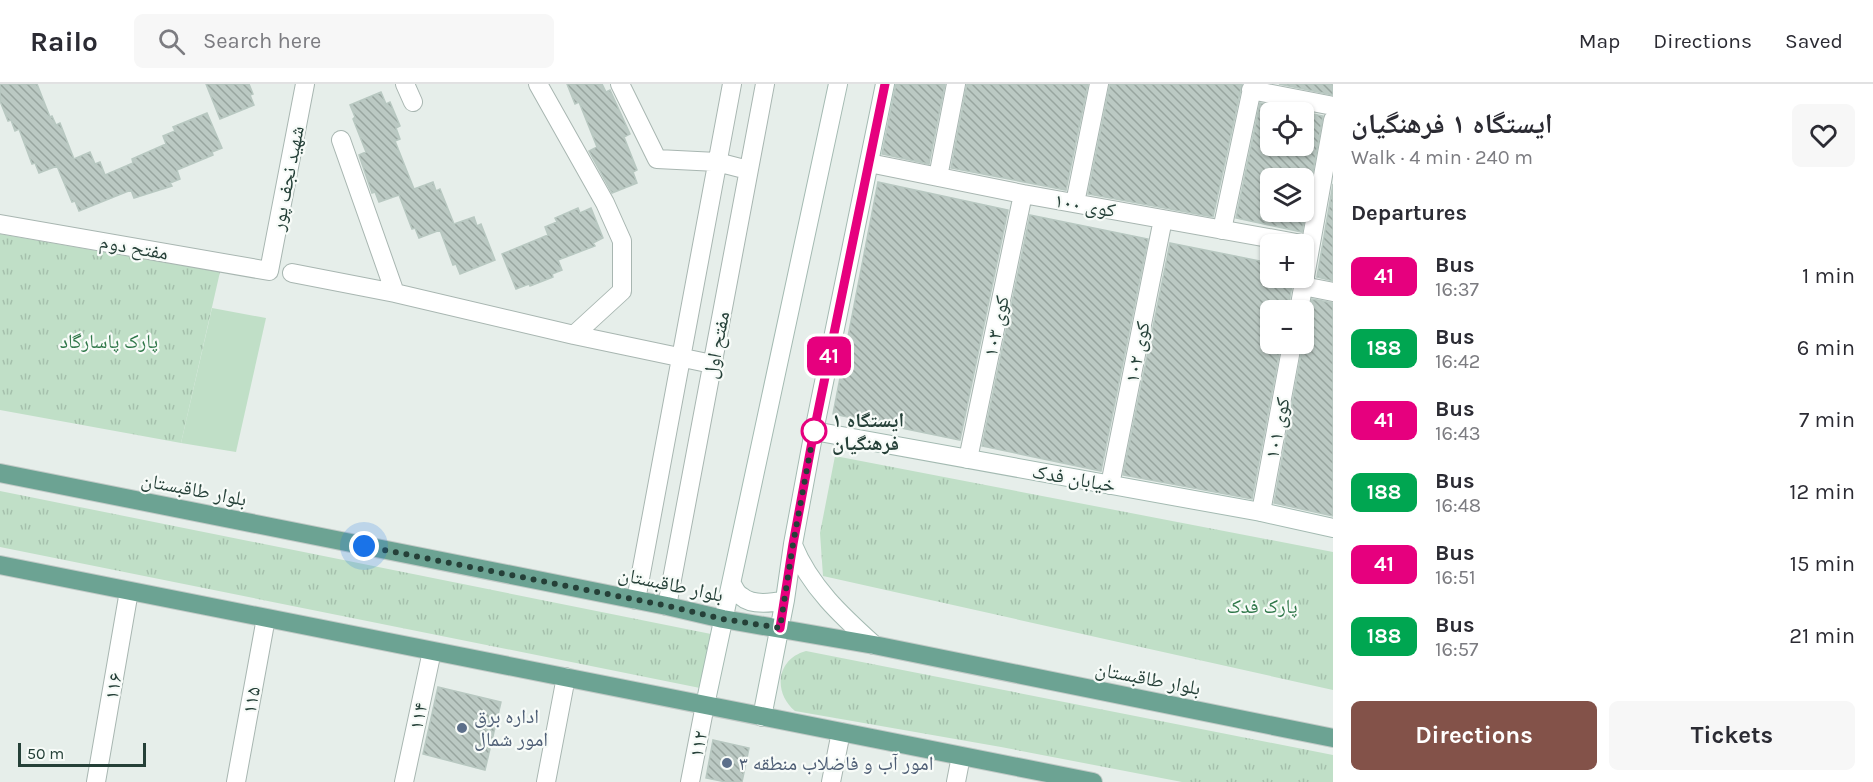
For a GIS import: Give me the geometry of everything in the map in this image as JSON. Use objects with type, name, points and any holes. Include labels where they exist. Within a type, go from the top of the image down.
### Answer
[{"type":"main road","name":"بلوار طاقبستان","points":[[0,473],[668,606],[723,619],[874,645],[1333,738]]},
{"type":"main road","points":[[0,565],[1091,782]]},
{"type":"street","name":"شهید نجف پور","points":[[269,271],[305,84]]},
{"type":"street","points":[[405,84],[413,102]]},
{"type":"street","points":[[538,84],[622,240],[622,291],[574,335]]},
{"type":"street","points":[[620,84],[657,159],[717,162],[748,170]]},
{"type":"street","name":"مفتح اول","points":[[636,600],[732,84]]},
{"type":"street","name":"مفتح اول","points":[[668,606],[765,84]]},
{"type":"street","name":"۱۱۲","points":[[690,782],[838,84]]},
{"type":"street","points":[[762,717],[814,431],[885,84]]},
{"type":"street","points":[[938,177],[956,84]]},
{"type":"street","points":[[1075,203],[1099,84]]},
{"type":"street","points":[[1222,230],[1252,87],[1333,106]]},
{"type":"street","points":[[1308,234],[1333,120]]},
{"type":"street","points":[[341,140],[395,293]]},
{"type":"street","name":"کوی ۱۰۰","points":[[869,163],[1023,194],[1260,237]]},
{"type":"street","name":"کوی ۱۰۳","points":[[968,459],[1023,194]]},
{"type":"street","name":"کوی ۱۰۲","points":[[1110,485],[1163,219]]},
{"type":"street","name":"مفتح دوم","points":[[0,224],[269,271]]},
{"type":"street","points":[[292,273],[395,293],[574,335],[712,364]]},
{"type":"street","points":[[1313,288],[1333,292]]},
{"type":"street","name":"کوی ۱۰۱","points":[[1261,512],[1290,354]]},
{"type":"street","name":"خیابان فدک","points":[[814,431],[1261,512],[1333,528]]},
{"type":"street","points":[[793,544],[800,561],[823,596],[874,645]]},
{"type":"street","points":[[732,584],[741,597],[753,602],[770,603],[785,600]]},
{"type":"street","name":"۱۱۶","points":[[96,782],[129,591]]},
{"type":"street","name":"۱۱۵","points":[[236,782],[266,618]]},
{"type":"street","name":"۱۱۴","points":[[404,782],[432,651]]},
{"type":"street","points":[[546,782],[566,677]]},
{"type":"street","points":[[831,782],[841,732]]},
{"type":"street","points":[[956,782],[961,756]]},
{"type":"green space","name":"پارک پاسارگاد","points":[[0,234],[220,272],[181,443],[0,410]]},
{"type":"green space","points":[[212,308],[266,318],[236,452],[181,443]]},
{"type":"green space","name":"پارک فدک","points":[[835,456],[1333,552],[1333,690],[823,576],[820,533]]},
{"type":"green space","points":[[0,491],[711,634],[700,688],[0,547]]},
{"type":"green space","points":[[806,651],[1333,755],[1333,782],[1182,782],[795,711],[783,695],[781,677],[789,661]]},
{"type":"building","points":[[0,84],[37,84],[50,117],[52,116],[56,125],[60,123],[74,159],[90,152],[95,164],[100,162],[105,175],[133,163],[132,159],[166,144],[163,136],[175,131],[173,127],[207,113],[222,148],[212,152],[213,155],[177,170],[180,179],[170,183],[172,186],[134,198],[131,190],[79,211],[75,201],[72,202],[57,166],[39,173],[35,163],[32,164],[19,129],[15,131],[11,120],[8,121],[0,101]]},
{"type":"building","points":[[206,84],[249,84],[254,105],[220,119]]},
{"type":"building","points":[[567,84],[602,84],[606,92],[610,90],[630,134],[624,137],[637,170],[633,172],[637,183],[612,193],[589,151],[597,147],[579,102],[575,104]]},
{"type":"building","points":[[896,84],[945,84],[929,164],[882,154]]},
{"type":"building","points":[[967,84],[1088,84],[1066,190],[951,168]]},
{"type":"building","points":[[1110,84],[1242,84],[1213,217],[1088,194]]},
{"type":"building","points":[[1279,84],[1333,84],[1333,95]]},
{"type":"building","points":[[381,92],[386,104],[390,102],[400,126],[396,128],[400,139],[395,141],[414,189],[433,182],[436,191],[440,189],[454,224],[474,217],[477,226],[481,224],[495,260],[460,274],[456,264],[453,265],[440,230],[419,238],[415,228],[412,229],[399,195],[379,202],[375,192],[372,193],[359,155],[366,152],[350,105]]},
{"type":"building","points":[[1260,103],[1260,156],[1314,156],[1314,114],[1323,116],[1314,168],[1260,168],[1260,222],[1304,222],[1302,232],[1236,218]]},
{"type":"building","points":[[878,182],[1008,210],[960,440],[833,414]]},
{"type":"building","points":[[1333,184],[1333,281],[1317,277]]},
{"type":"building","points":[[578,208],[580,213],[591,208],[603,238],[593,243],[595,246],[558,260],[562,270],[552,274],[553,277],[516,289],[502,254],[548,235],[545,227],[557,222],[555,218]]},
{"type":"building","points":[[1030,215],[1148,239],[1101,471],[982,446]]},
{"type":"building","points":[[1170,243],[1260,261],[1260,288],[1291,288],[1290,300],[1260,300],[1260,354],[1279,354],[1252,499],[1123,475]]},
{"type":"building","points":[[1312,299],[1333,303],[1333,516],[1274,503],[1301,354],[1314,354],[1314,300]]},
{"type":"building","name":"اداره برق امور شمال","points":[[438,687],[501,702],[485,770],[423,754]]},
{"type":"building","name":"امور آب و فاضلاب منطقه ۳","points":[[713,740],[749,748],[742,782],[706,778]]},
{"type":"bus line","name":"41","points":[[780,628],[814,431],[885,84]]},
{"type":"place","name":"ایستگاه ۱ فرهنگیان","points":[[814,431]]},
{"type":"place","name":"اداره برق امور شمال","points":[[462,728]]},
{"type":"place","name":"امور آب و فاضلاب منطقه ۳","points":[[727,763]]},
{"type":"route","points":[[364,546],[723,619],[780,628],[814,431]]}]
